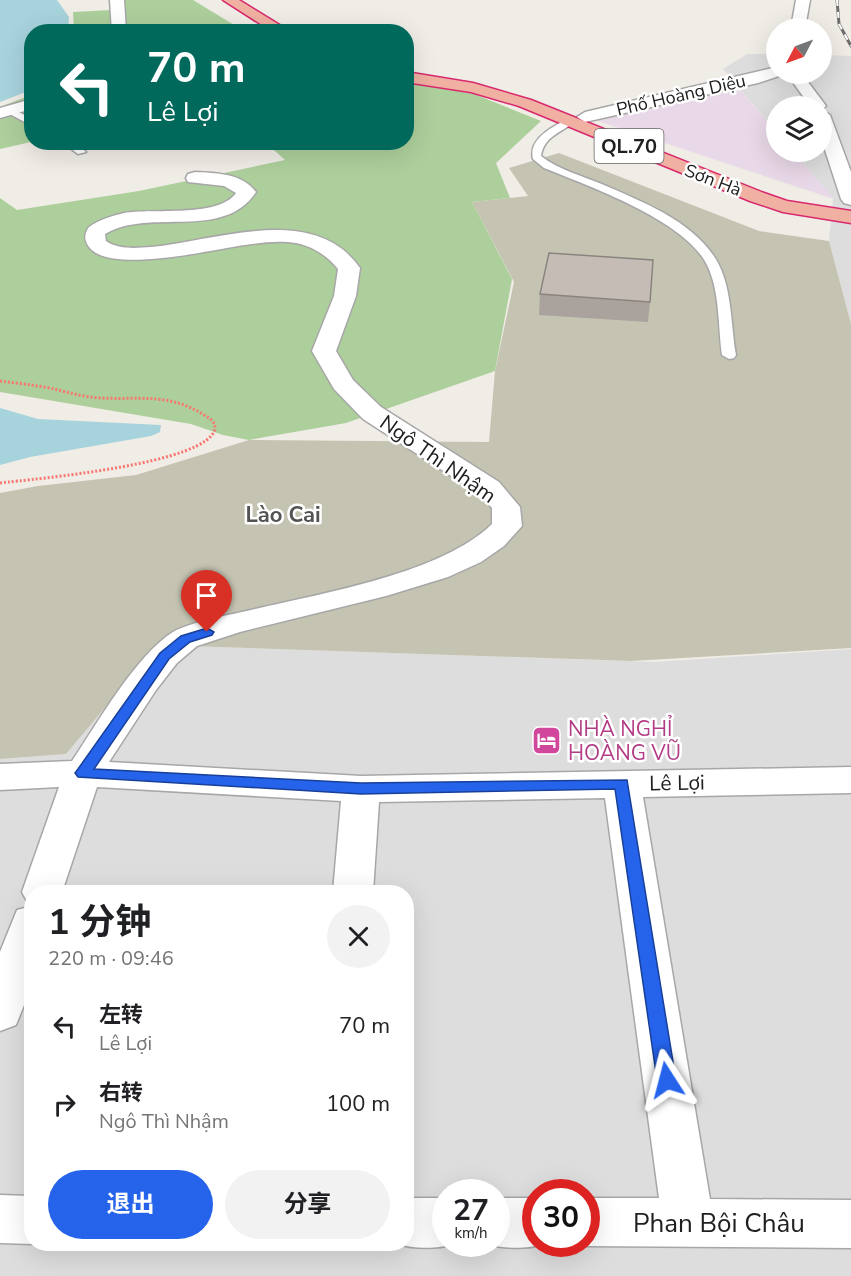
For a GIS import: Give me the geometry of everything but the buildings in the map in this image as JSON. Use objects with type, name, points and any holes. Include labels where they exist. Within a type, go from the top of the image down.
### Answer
[{"type":"highway","points":[[225,5],[246,24]]},
{"type":"highway","points":[[225,5],[267,24]]},
{"type":"highway","name":"Sơn Hà","points":[[414,69],[498,84],[531,94],[577,119],[720,184],[783,206],[851,217]]},
{"type":"highway","name":"Sơn Hà","points":[[414,78],[444,82],[498,95],[577,119],[752,183],[812,201],[851,207]]},
{"type":"street","points":[[117,0],[119,24]]},
{"type":"street","points":[[800,18],[803,0]]},
{"type":"street","name":"Phố Hoàng Diệu","points":[[577,119],[766,75]]},
{"type":"street","points":[[5,112],[24,106]]},
{"type":"street","points":[[832,144],[851,199]]},
{"type":"street","name":"Ngô Thì Nhậm","points":[[44,885],[83,773],[144,682],[165,656],[185,639],[229,625],[375,589],[437,570],[470,556],[493,540],[507,526],[506,507],[489,488],[372,413],[343,384],[324,351],[345,296],[349,268],[333,250],[306,239],[270,236],[149,253],[114,252],[103,249],[97,243],[94,236],[96,231],[105,225],[129,219],[222,211],[233,207],[246,192],[232,183],[195,178]]},
{"type":"street","name":"Lê Lợi","points":[[0,777],[83,773],[361,789],[851,780]]},
{"type":"street","points":[[622,784],[688,1222]]},
{"type":"street","points":[[354,885],[361,789]]},
{"type":"street","points":[[0,1012],[24,944]]},
{"type":"street","points":[[0,1220],[24,1220]]},
{"type":"street","points":[[414,1222],[432,1222]]},
{"type":"street","name":"Phan Bội Châu","points":[[600,1222],[851,1224]]},
{"type":"lane","points":[[5,112],[24,120]]},
{"type":"lane","points":[[577,119],[554,129],[542,141],[537,149],[536,157],[548,166],[657,215],[682,231],[700,247],[713,264],[729,355]]},
{"type":"path","points":[[0,381],[90,397],[161,398],[187,404],[208,417],[215,427],[212,435],[205,442],[191,449],[144,464],[0,483]]},
{"type":"shaded area","points":[[747,54],[766,54],[766,84],[832,84],[832,55],[851,56],[851,324],[829,241],[833,199],[802,162],[832,162],[832,96],[766,96],[766,120],[723,69]]},
{"type":"shaded area","points":[[709,91],[741,91],[766,120],[766,162],[802,162],[834,199],[598,121],[653,101]]},
{"type":"shaded area","points":[[559,153],[759,231],[829,241],[851,324],[851,648],[631,661],[158,645],[66,754],[0,759],[0,493],[38,486],[136,475],[249,440],[489,442],[495,371],[514,282],[472,202],[528,196],[509,168]]},
{"type":"shaded area","points":[[158,645],[655,662],[851,649],[851,1276],[0,1276],[0,759],[66,754]]},
{"type":"green space","points":[[111,0],[193,0],[232,24],[74,24],[73,12],[111,10]]},
{"type":"green space","points":[[414,82],[474,94],[541,121],[496,163],[510,198],[472,202],[512,279],[495,371],[346,423],[249,440],[223,435],[191,424],[0,392],[0,198],[17,210],[139,191],[285,160],[274,150],[414,150]]},
{"type":"green space","points":[[24,98],[24,144],[0,149],[0,107]]},
{"type":"water","points":[[0,0],[57,0],[69,17],[68,24],[24,24],[24,93],[0,102]]},
{"type":"water","points":[[0,408],[38,419],[161,425],[160,432],[151,436],[30,457],[0,465]]},
{"type":"railway","points":[[837,0],[839,24],[851,46]]},
{"type":"place","name":"NHÀ NGHỈ HOÀNG VŨ","points":[[547,741]]},
{"type":"district","name":"Lào Cai","points":[[283,514]]},
{"type":"route","points":[[207,632],[185,639],[165,656],[144,682],[83,773],[361,789],[622,784],[667,1080]]}]
